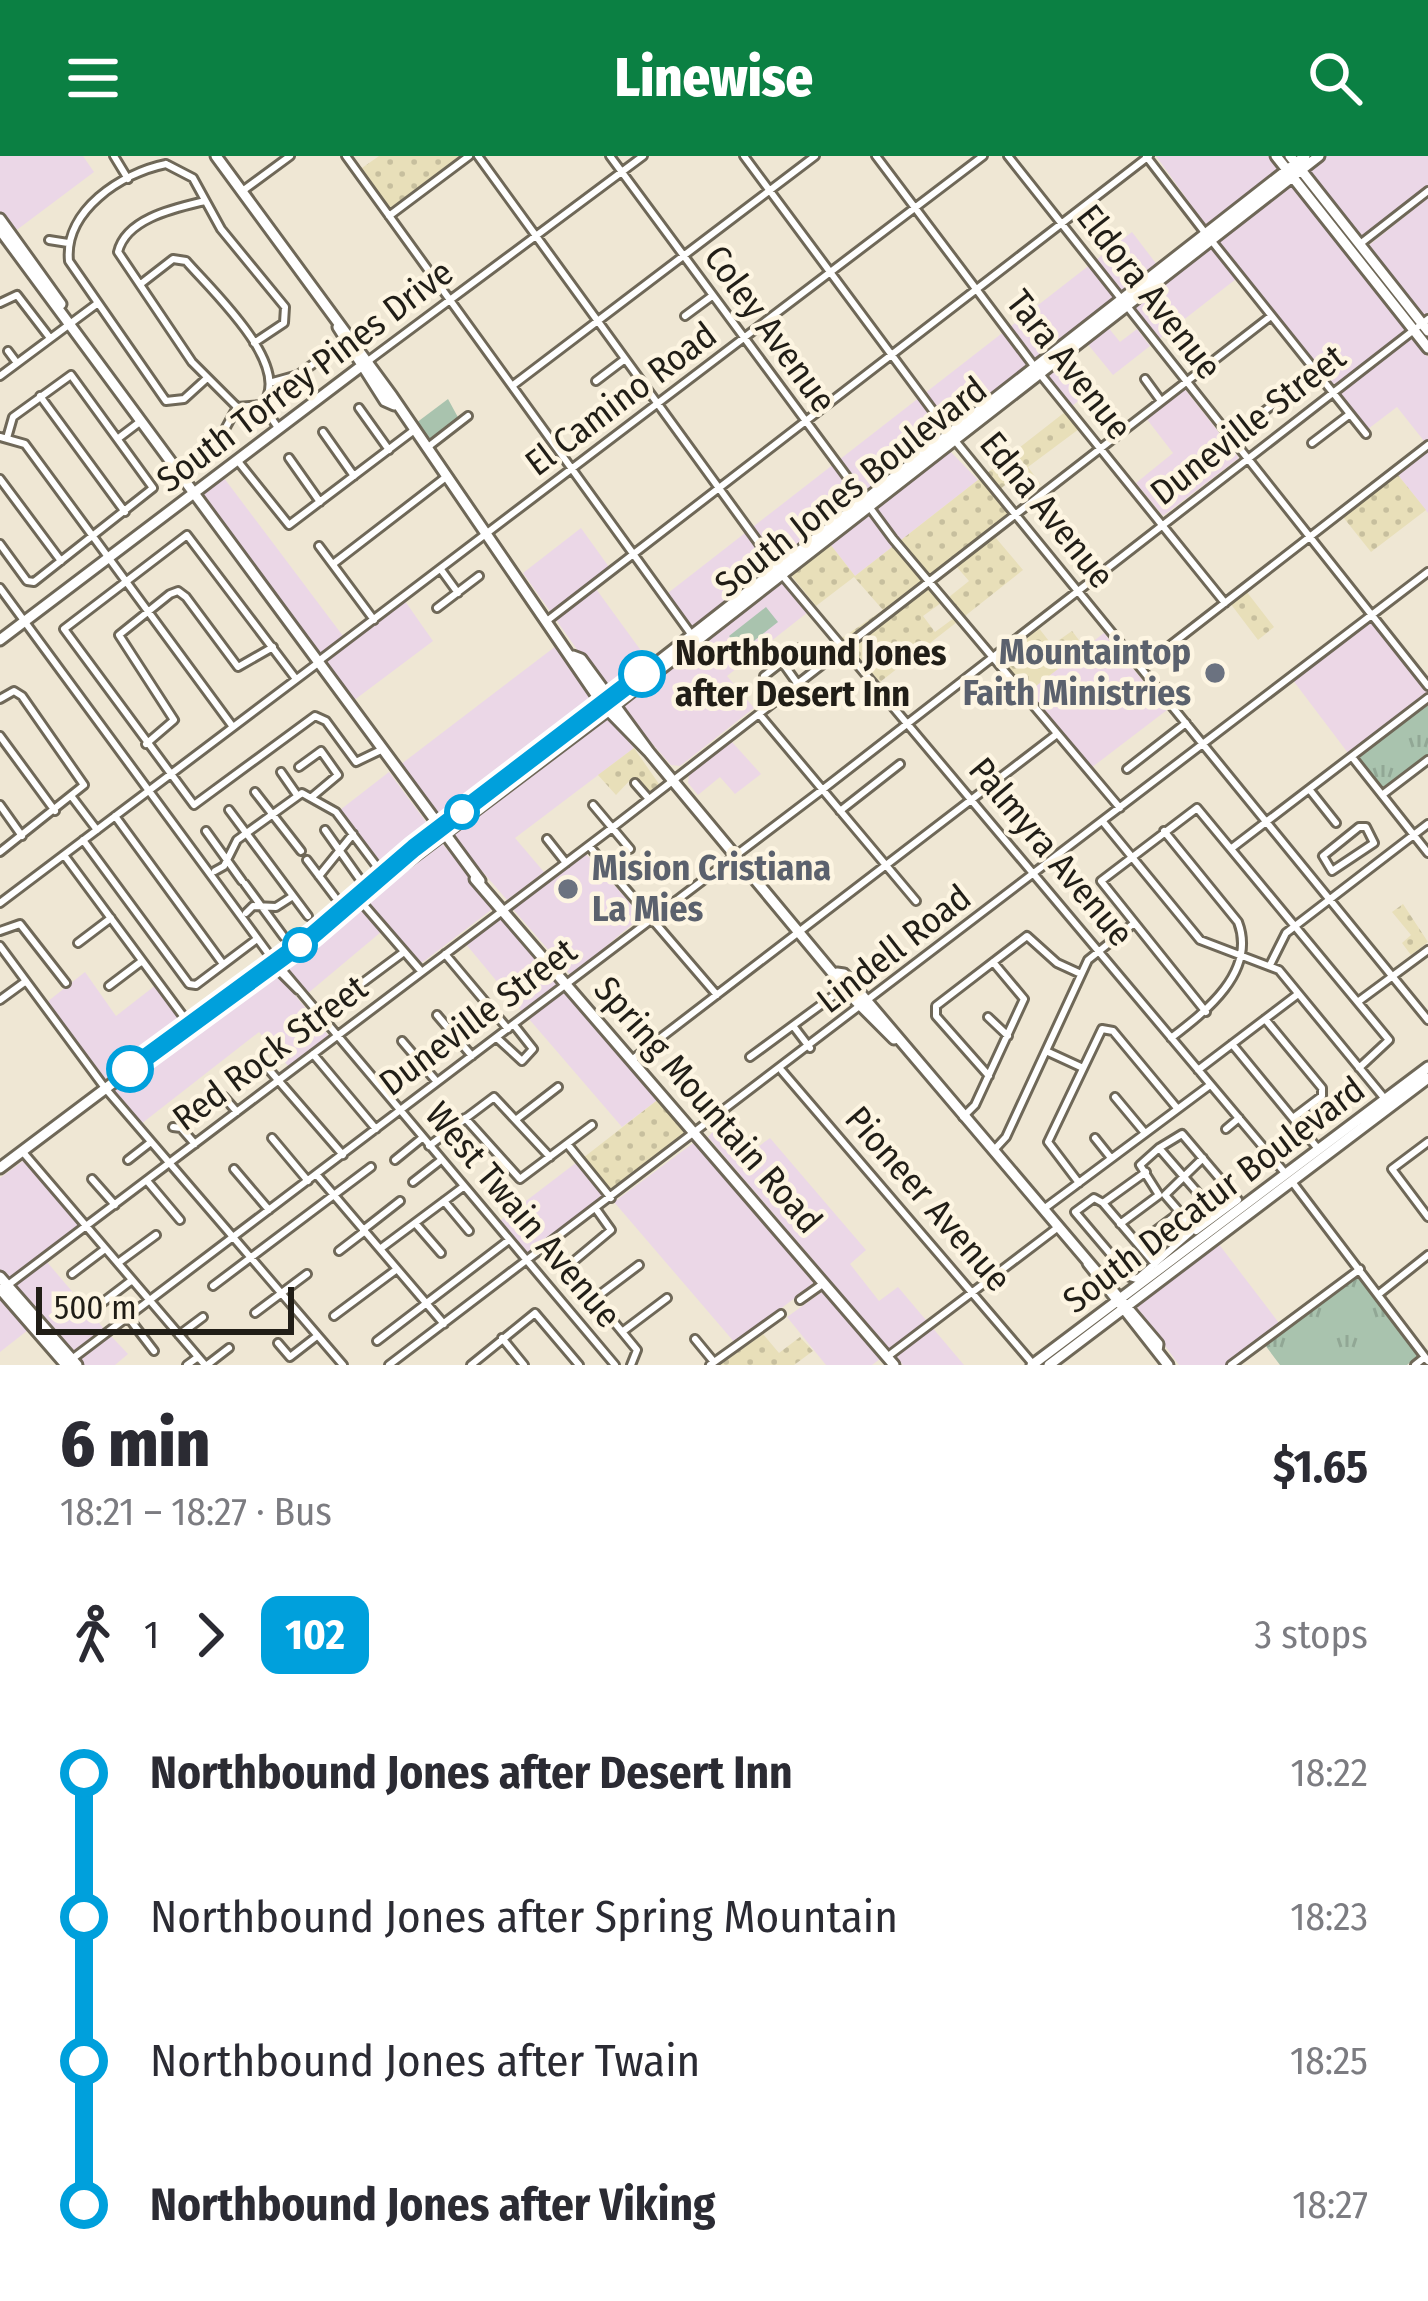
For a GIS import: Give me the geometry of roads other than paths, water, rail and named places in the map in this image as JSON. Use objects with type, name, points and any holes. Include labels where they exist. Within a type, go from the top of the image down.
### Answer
[{"type":"main road","points":[[216,156],[609,705],[1123,1304],[1160,1360]]},
{"type":"main road","points":[[1276,156],[1295,166],[1423,326]]},
{"type":"main road","name":"South Jones Boulevard","points":[[0,1168],[357,896],[381,872],[441,833],[609,705],[1295,166],[1319,156]]},
{"type":"main road","name":"Spring Mountain Road","points":[[2,226],[17,254],[441,833],[891,1361]]},
{"type":"main road","name":"Spring Mountain Road","points":[[2,226],[71,323]]},
{"type":"main road","name":"South Jones Boulevard","points":[[1123,304],[1209,237]]},
{"type":"main road","points":[[1356,248],[1376,265],[1423,326],[1428,348]]},
{"type":"main road","points":[[17,254],[37,269]]},
{"type":"main road","name":"South Torrey Pines Drive","points":[[0,640],[364,364]]},
{"type":"main road","name":"South Decatur Boulevard","points":[[1033,1365],[1177,1269],[1319,1150],[1428,1067]]},
{"type":"main road","name":"South Decatur Boulevard","points":[[1048,1365],[1194,1237],[1289,1178],[1428,1078]]},
{"type":"main road","points":[[1370,1121],[1385,1099]]},
{"type":"main road","points":[[1210,1244],[1217,1220]]},
{"type":"main road","points":[[1177,1269],[1194,1237]]},
{"type":"main road","points":[[2,1286],[23,1304],[69,1364]]},
{"type":"main road","points":[[2,1286],[69,1364]]},
{"type":"street","points":[[114,156],[128,179]]},
{"type":"street","points":[[241,192],[290,156]]},
{"type":"street","points":[[346,156],[695,638]]},
{"type":"street","points":[[388,216],[474,156]]},
{"type":"street","name":"Palmyra Avenue","points":[[474,156],[780,572],[1289,1178],[1427,1359]]},
{"type":"street","name":"Coley Avenue","points":[[610,156],[866,505],[1120,808]]},
{"type":"street","name":"South Torrey Pines Drive","points":[[364,364],[644,156]]},
{"type":"street","name":"Edna Avenue","points":[[744,156],[952,437],[1428,1017]]},
{"type":"street","points":[[512,386],[815,156]]},
{"type":"street","name":"Tara Avenue","points":[[876,156],[1037,371],[1225,603]]},
{"type":"street","name":"El Camino Road","points":[[0,903],[983,156]]},
{"type":"street","name":"Eldora Avenue","points":[[1008,156],[1428,686]]},
{"type":"street","points":[[548,620],[1147,156],[1366,434]]},
{"type":"street","points":[[206,379],[173,403],[160,396],[73,273],[68,242],[88,208],[128,179],[166,160],[185,171],[233,246],[280,300],[287,317],[254,344]]},
{"type":"street","points":[[1356,248],[1428,191]]},
{"type":"street","points":[[205,201],[151,218],[118,247],[120,259],[142,283],[206,379],[236,407],[262,405]]},
{"type":"street","points":[[49,240],[68,242]]},
{"type":"street","points":[[142,283],[180,259],[254,344],[272,382],[262,405]]},
{"type":"street","points":[[0,303],[14,294],[50,338]]},
{"type":"street","points":[[685,316],[712,296]]},
{"type":"street","points":[[0,376],[98,303]]},
{"type":"street","name":"Red Rock Street","points":[[2,1286],[589,846],[1271,316]]},
{"type":"street","name":"Duneville Street","points":[[69,1364],[1423,326]]},
{"type":"street","points":[[8,351],[17,363]]},
{"type":"street","points":[[272,382],[298,376],[320,359]]},
{"type":"street","points":[[596,381],[625,359]]},
{"type":"street","points":[[1230,438],[1316,371]]},
{"type":"street","points":[[0,544],[30,582],[62,561],[93,537],[125,512],[153,488],[71,375],[13,417],[3,438],[25,444],[93,537],[124,580],[232,727]]},
{"type":"street","points":[[1144,379],[1161,401]]},
{"type":"street","points":[[40,396],[125,512]]},
{"type":"street","points":[[262,405],[279,429]]},
{"type":"street","points":[[201,449],[224,431],[236,407]]},
{"type":"street","points":[[359,408],[389,450]]},
{"type":"street","points":[[1106,409],[1123,431]]},
{"type":"street","points":[[1312,443],[1350,413]]},
{"type":"street","points":[[426,449],[468,416]]},
{"type":"street","points":[[120,437],[142,421]]},
{"type":"street","points":[[237,460],[286,525],[412,431]]},
{"type":"street","points":[[322,432],[354,476]]},
{"type":"street","points":[[1141,668],[1428,445]]},
{"type":"street","points":[[289,458],[320,502]]},
{"type":"street","points":[[332,565],[446,477]]},
{"type":"street","points":[[0,479],[62,561]]},
{"type":"street","points":[[296,679],[187,535],[64,629],[194,805],[318,716],[356,762],[380,750]]},
{"type":"street","points":[[319,546],[374,620]]},
{"type":"street","points":[[441,570],[458,593]]},
{"type":"street","name":"Lindell Road","points":[[389,1365],[1035,877],[1428,572]]},
{"type":"street","points":[[437,608],[479,576]]},
{"type":"street","name":"West Twain Avenue","points":[[0,588],[213,873],[256,939],[615,1365]]},
{"type":"street","points":[[146,743],[174,720],[119,638],[148,612],[178,591],[241,668],[273,647]]},
{"type":"street","points":[[764,676],[800,648]]},
{"type":"street","points":[[782,662],[797,683]]},
{"type":"street","points":[[0,699],[14,691],[85,785],[0,852]]},
{"type":"street","points":[[1232,848],[1428,698]]},
{"type":"street","points":[[758,714],[916,901]]},
{"type":"street","points":[[1127,769],[1186,723]]},
{"type":"street","points":[[633,1059],[1057,734]]},
{"type":"street","points":[[0,736],[55,811]]},
{"type":"street","points":[[299,767],[321,751],[338,775],[313,796]]},
{"type":"street","points":[[1351,757],[1428,853]]},
{"type":"street","points":[[1382,795],[1428,760]]},
{"type":"street","points":[[840,811],[900,764]]},
{"type":"street","points":[[281,772],[297,795]]},
{"type":"street","points":[[635,782],[649,799]]},
{"type":"street","points":[[1309,789],[1336,823]]},
{"type":"street","points":[[255,792],[301,851]]},
{"type":"street","points":[[213,873],[247,833],[297,795],[313,796],[336,812],[381,872]]},
{"type":"street","points":[[72,797],[97,830]]},
{"type":"street","points":[[592,805],[630,849]]},
{"type":"street","points":[[0,806],[22,836]]},
{"type":"street","points":[[1206,1012],[1101,881],[1197,808],[1390,1042],[1359,1068]]},
{"type":"street","points":[[229,810],[308,916]]},
{"type":"street","points":[[115,816],[223,964]]},
{"type":"street","points":[[1104,824],[1200,940],[1270,964],[1385,1099]]},
{"type":"street","points":[[1270,964],[1295,925],[1428,824]]},
{"type":"street","points":[[1364,826],[1375,840],[1354,859],[1334,871],[1322,858],[1364,826]]},
{"type":"street","points":[[325,830],[359,878]]},
{"type":"street","points":[[206,831],[284,937]]},
{"type":"street","points":[[1164,831],[1238,922],[1237,954],[1225,993],[1171,1038]]},
{"type":"street","points":[[319,876],[353,834]]},
{"type":"street","points":[[547,839],[566,863]]},
{"type":"street","points":[[83,840],[193,985],[256,939]]},
{"type":"street","points":[[589,846],[717,995]]},
{"type":"street","points":[[64,855],[189,1024]]},
{"type":"street","points":[[1354,859],[1364,873]]},
{"type":"street","points":[[307,860],[334,897]]},
{"type":"street","points":[[243,915],[258,906],[276,907],[293,896]]},
{"type":"street","points":[[357,896],[421,971]]},
{"type":"street","points":[[78,944],[111,918]]},
{"type":"street","points":[[2,932],[20,923],[66,982]]},
{"type":"street","points":[[992,1153],[1006,1137],[1082,974],[1097,951],[1133,924]]},
{"type":"street","points":[[989,1076],[934,1010],[1031,936],[1058,963],[1082,974]]},
{"type":"street","points":[[0,946],[105,1088],[343,1365]]},
{"type":"street","points":[[1358,1002],[1428,950]]},
{"type":"street","points":[[326,1010],[404,952]]},
{"type":"street","points":[[445,954],[533,1048],[523,1061],[497,1038]]},
{"type":"street","points":[[109,986],[142,961]]},
{"type":"street","points":[[962,1118],[989,1076],[1024,999],[993,962]]},
{"type":"street","points":[[0,1000],[26,981]]},
{"type":"street","points":[[1198,1070],[1298,994]]},
{"type":"street","points":[[750,1057],[833,996]]},
{"type":"street","points":[[1263,1007],[1323,1093],[1293,1118]]},
{"type":"street","points":[[437,1015],[472,1055]]},
{"type":"street","points":[[988,1017],[1008,1036]]},
{"type":"street","points":[[793,1026],[810,1048]]},
{"type":"street","points":[[1079,1183],[1048,1145],[1106,1028],[1177,1108]]},
{"type":"street","points":[[402,1041],[437,1082]]},
{"type":"street","points":[[1232,1044],[1319,1150]]},
{"type":"street","points":[[1046,1051],[1083,1068]]},
{"type":"street","points":[[313,1054],[376,1129]]},
{"type":"street","points":[[254,1066],[265,1065],[343,1155]]},
{"type":"street","name":"Pioneer Avenue","points":[[781,1070],[1033,1365]]},
{"type":"street","points":[[1042,1211],[1210,1085]]},
{"type":"street","points":[[517,1118],[559,1087]]},
{"type":"street","points":[[213,1096],[224,1097],[237,1112]]},
{"type":"street","points":[[1114,1096],[1145,1133]]},
{"type":"street","points":[[395,1160],[497,1097],[550,1158]]},
{"type":"street","points":[[465,1118],[520,1179],[592,1125]]},
{"type":"street","points":[[1226,1129],[1239,1118]]},
{"type":"street","points":[[173,1127],[182,1128],[195,1144]]},
{"type":"street","points":[[1103,1203],[1143,1169],[1159,1148],[1182,1134],[1238,1200],[1217,1220],[1159,1148]]},
{"type":"street","points":[[272,1138],[308,1180]]},
{"type":"street","points":[[1095,1138],[1112,1158]]},
{"type":"street","points":[[128,1160],[151,1142]]},
{"type":"street","points":[[1428,1142],[1392,1169],[1428,1217]]},
{"type":"street","points":[[568,1145],[611,1198]]},
{"type":"street","points":[[22,1151],[206,1365],[230,1348]]},
{"type":"street","points":[[1256,1164],[1268,1154]]},
{"type":"street","points":[[1194,1237],[1165,1195],[1202,1158]]},
{"type":"street","points":[[413,1182],[441,1160]]},
{"type":"street","points":[[213,1286],[371,1167]]},
{"type":"street","points":[[234,1169],[269,1210]]},
{"type":"street","points":[[1120,1224],[1159,1195],[1159,1188],[1143,1169]]},
{"type":"street","points":[[316,1174],[444,1324]]},
{"type":"street","points":[[92,1179],[115,1205]]},
{"type":"street","points":[[146,1181],[180,1220]]},
{"type":"street","points":[[380,1249],[463,1186]]},
{"type":"street","points":[[1155,1264],[1103,1203],[1094,1198],[1075,1212],[1133,1278],[1155,1264],[1194,1237]]},
{"type":"street","points":[[444,1201],[469,1231]]},
{"type":"street","points":[[338,1251],[400,1202]]},
{"type":"street","points":[[596,1209],[611,1230],[568,1266],[639,1356],[631,1365]]},
{"type":"street","points":[[1138,1244],[1175,1216],[1194,1237]]},
{"type":"street","points":[[415,1223],[441,1253]]},
{"type":"street","points":[[891,1361],[1060,1231]]},
{"type":"street","points":[[118,1264],[156,1235]]},
{"type":"street","points":[[377,1341],[509,1240]]},
{"type":"street","points":[[72,1274],[105,1249]]},
{"type":"street","points":[[1088,1263],[1106,1249]]},
{"type":"street","points":[[1378,1294],[1428,1255]]},
{"type":"street","points":[[595,1299],[639,1265]]},
{"type":"street","points":[[334,1316],[397,1269]]},
{"type":"street","points":[[1232,1365],[1360,1269]]},
{"type":"street","points":[[255,1313],[307,1274]]},
{"type":"street","points":[[98,1306],[132,1280]]},
{"type":"street","points":[[800,1300],[824,1283]]},
{"type":"street","points":[[622,1332],[667,1298]]},
{"type":"street","points":[[471,1364],[535,1313],[579,1365]]},
{"type":"street","points":[[695,1339],[712,1364],[781,1314]]},
{"type":"street","points":[[128,1317],[154,1351]]},
{"type":"street","points":[[179,1335],[203,1317]]},
{"type":"street","points":[[278,1342],[290,1357],[317,1336]]},
{"type":"street","points":[[502,1338],[524,1365]]},
{"type":"street","points":[[406,1353],[416,1365]]},
{"type":"street","points":[[187,1365],[198,1357]]},
{"type":"street","points":[[1415,1365],[1427,1359]]},
{"type":"place","name":"Mountaintop Faith Ministries","points":[[1215,673]]},
{"type":"place","name":"Northbound Jones after Desert Inn","points":[[642,674]]},
{"type":"place","name":"Mision Cristiana La Mies","points":[[568,889]]}]
